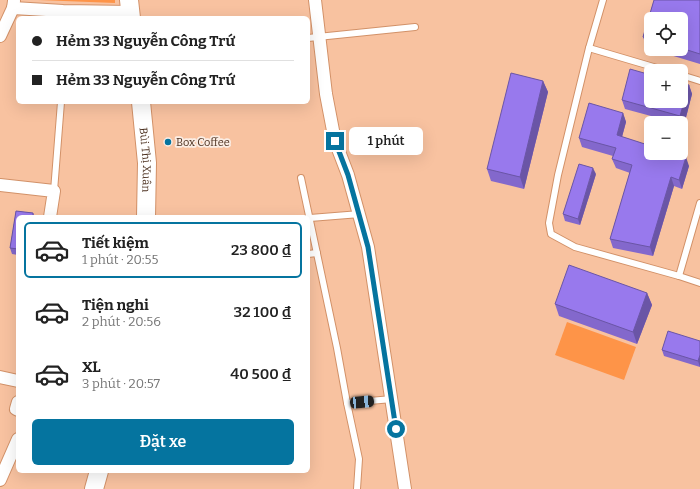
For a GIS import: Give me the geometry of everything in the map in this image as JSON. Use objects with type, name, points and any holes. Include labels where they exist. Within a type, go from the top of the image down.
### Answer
[{"type":"street","points":[[315,0],[326,94],[335,141],[348,175],[368,247],[405,489]]},
{"type":"street","points":[[0,36],[14,4],[60,15],[130,10]]},
{"type":"street","name":"Bùi Thị Xuân","points":[[141,104],[147,163],[146,215]]},
{"type":"street","points":[[0,185],[54,192],[50,215]]},
{"type":"street","points":[[0,377],[16,381]]},
{"type":"street","points":[[0,480],[16,444]]},
{"type":"street","points":[[94,489],[98,473]]},
{"type":"lane","points":[[603,0],[589,48],[558,175],[549,223],[551,234],[575,247],[700,283]]},
{"type":"lane","points":[[310,38],[415,27]]},
{"type":"lane","points":[[589,48],[644,64]]},
{"type":"lane","points":[[688,77],[700,81]]},
{"type":"lane","points":[[54,192],[62,104]]},
{"type":"lane","points":[[300,178],[309,215]]},
{"type":"lane","points":[[679,276],[700,203]]},
{"type":"lane","points":[[357,489],[358,459],[338,348],[310,218],[360,214]]},
{"type":"lane","points":[[310,254],[317,252]]},
{"type":"lane","points":[[347,403],[392,399]]},
{"type":"green space","points":[[38,0],[115,0],[115,3]]},
{"type":"green space","points":[[567,322],[636,347],[624,380],[555,355]]},
{"type":"building","points":[[654,0],[700,0],[700,54],[688,50],[688,12],[650,12]]},
{"type":"building","points":[[630,69],[644,73],[644,106],[622,100]]},
{"type":"building","points":[[511,73],[543,81],[520,177],[487,169]]},
{"type":"building","points":[[589,103],[623,113],[617,135],[644,144],[644,160],[685,160],[679,180],[671,177],[650,247],[610,239],[632,165],[612,159],[616,148],[579,138]]},
{"type":"building","points":[[651,108],[682,108],[680,116]]},
{"type":"building","points":[[579,164],[593,168],[578,219],[563,214]]},
{"type":"building","points":[[16,211],[33,213],[33,215],[16,215],[16,249],[10,248]]},
{"type":"building","points":[[569,265],[647,293],[633,332],[555,304]]},
{"type":"building","points":[[668,331],[700,341],[700,355],[698,361],[662,350]]},
{"type":"place","name":"Box Coffee","points":[[168,142]]},
{"type":"route","points":[[335,141],[348,175],[368,247],[396,429]]}]
